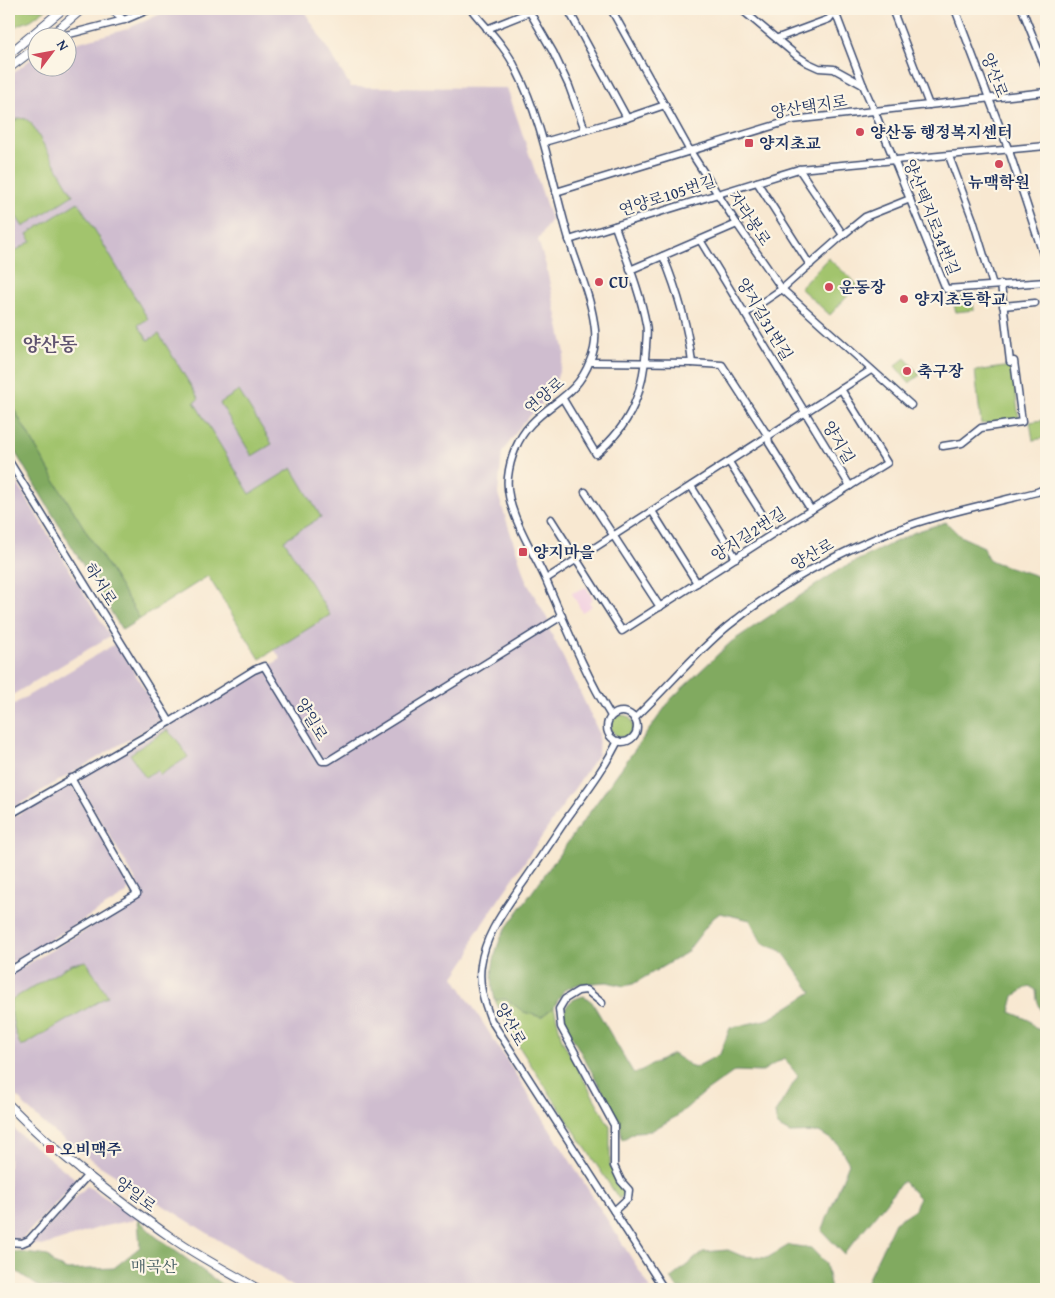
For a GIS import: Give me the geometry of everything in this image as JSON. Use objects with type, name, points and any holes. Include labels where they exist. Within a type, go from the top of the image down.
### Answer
[{"type":"main road","points":[[9,54],[63,9]]},
{"type":"main road","points":[[60,28],[82,9]]},
{"type":"main road","points":[[9,68],[28,54]]},
{"type":"main road","name":"양일로","points":[[9,1105],[45,1141],[173,1239],[258,1289]]},
{"type":"street","points":[[110,9],[124,20]]},
{"type":"street","points":[[78,32],[124,20],[150,9]]},
{"type":"street","name":"연양로","points":[[471,9],[516,67],[530,99],[544,142],[569,240],[596,332],[590,362],[580,380],[563,399],[532,423],[523,434],[514,450],[508,478],[511,503],[519,524],[600,698],[612,716]]},
{"type":"street","points":[[568,9],[627,118]]},
{"type":"street","name":"자라봉로","points":[[611,9],[690,151],[716,193],[782,289],[911,405]]},
{"type":"street","points":[[741,9],[808,63],[818,68],[834,69],[862,86]]},
{"type":"street","points":[[778,38],[829,19],[836,9]]},
{"type":"street","name":"양산택지로34번길","points":[[836,9],[862,86],[874,110],[946,289],[1046,282]]},
{"type":"street","points":[[892,9],[929,105]]},
{"type":"street","name":"양산로","points":[[955,9],[1009,151],[1046,263]]},
{"type":"street","points":[[1022,9],[1046,70]]},
{"type":"street","points":[[487,29],[532,10],[569,86],[585,130]]},
{"type":"street","points":[[1038,47],[1046,46]]},
{"type":"street","name":"양산택지로","points":[[556,192],[786,121],[1046,92]]},
{"type":"street","points":[[544,142],[665,105]]},
{"type":"street","points":[[1009,151],[1046,146]]},
{"type":"street","name":"연양로105번길","points":[[569,240],[716,193],[799,169],[1009,151]]},
{"type":"street","name":"양산택지로34번길","points":[[949,156],[973,220],[993,285]]},
{"type":"street","points":[[799,169],[843,235]]},
{"type":"street","points":[[757,182],[810,266]]},
{"type":"street","points":[[745,314],[782,289],[865,217],[910,199]]},
{"type":"street","points":[[630,270],[737,224]]},
{"type":"street","name":"연양로105번길","points":[[563,399],[596,454],[611,440],[631,410],[644,375],[647,326],[615,226]]},
{"type":"street","name":"양지길31번길","points":[[700,240],[806,412]]},
{"type":"street","points":[[663,256],[682,311],[692,363]]},
{"type":"street","points":[[943,446],[962,443],[981,428],[1022,422],[1014,361],[1010,362],[1001,284]]},
{"type":"street","points":[[1003,306],[1035,303]]},
{"type":"street","points":[[590,362],[722,365],[768,436],[769,443],[811,510]]},
{"type":"street","name":"양지길","points":[[546,579],[871,370]]},
{"type":"street","name":"양지길2번길","points":[[578,559],[622,631],[887,463],[841,389]]},
{"type":"street","name":"양지길","points":[[806,412],[850,486]]},
{"type":"street","name":"하서로","points":[[9,461],[170,722]]},
{"type":"street","points":[[729,462],[774,533]]},
{"type":"street","points":[[691,486],[736,558]]},
{"type":"street","name":"양산로","points":[[634,719],[681,670],[727,627],[782,587],[834,557],[864,542],[918,522],[1037,492],[1046,488]]},
{"type":"street","points":[[585,492],[660,607]]},
{"type":"street","points":[[652,511],[698,583]]},
{"type":"street","points":[[551,519],[578,559]]},
{"type":"street","name":"양일로","points":[[9,815],[170,722],[254,670],[264,666],[322,761],[328,761],[562,616]]},
{"type":"street","points":[[624,712],[634,719],[636,728],[633,737],[628,741],[613,739],[608,732],[608,722],[616,713],[624,712]]},
{"type":"street","name":"양산로","points":[[618,741],[603,769],[497,922],[484,948],[480,976],[483,1000],[491,1020],[664,1289]]},
{"type":"street","points":[[9,971],[137,894],[71,778]]},
{"type":"street","points":[[602,1002],[586,990],[578,991],[565,999],[559,1009],[561,1027],[614,1124],[614,1166],[621,1181],[628,1190],[628,1198],[614,1211]]},
{"type":"street","points":[[9,1242],[22,1244],[29,1240],[88,1175]]},
{"type":"shaded area","points":[[172,9],[303,9],[351,87],[507,88],[551,219],[538,240],[546,266],[565,353],[552,393],[522,424],[502,453],[498,494],[526,581],[548,620],[549,629],[599,733],[598,754],[474,936],[470,953],[454,977],[651,1289],[297,1289],[97,1164],[50,1129],[28,1109],[9,1087],[9,975],[145,896],[80,785],[83,776],[281,659],[274,649],[260,659],[208,576],[122,630],[9,442],[9,77],[28,61],[28,78],[78,78],[78,42],[124,30]]},
{"type":"shaded area","points":[[9,470],[110,636],[9,697]]},
{"type":"shaded area","points":[[586,587],[593,599],[589,602],[592,606],[582,612],[572,593]]},
{"type":"shaded area","points":[[115,644],[119,647],[159,714],[158,722],[9,810],[9,707]]},
{"type":"shaded area","points":[[66,786],[73,787],[129,887],[126,894],[9,964],[9,820]]},
{"type":"shaded area","points":[[9,1123],[18,1133],[77,1180],[21,1240],[9,1239]]},
{"type":"shaded area","points":[[87,1186],[138,1219],[101,1227],[42,1246],[31,1244]]},
{"type":"green space","points":[[9,9],[46,9],[31,20],[9,29]]},
{"type":"green space","points":[[19,118],[26,119],[31,123],[73,195],[23,227],[9,205],[9,125]]},
{"type":"green space","points":[[78,202],[148,319],[138,325],[148,340],[159,334],[199,399],[194,402],[250,494],[292,468],[321,517],[284,540],[330,615],[260,659],[208,576],[140,619],[57,484],[9,401],[9,255],[31,241],[27,234]]},
{"type":"green space","name":"운동장","points":[[828,258],[858,285],[830,315],[800,288]]},
{"type":"green space","points":[[972,294],[974,310],[956,312],[954,305],[958,300],[962,296]]},
{"type":"green space","name":"축구장","points":[[905,358],[920,375],[909,383],[895,366]]},
{"type":"green space","points":[[1012,366],[1019,419],[981,424],[975,371]]},
{"type":"green space","points":[[239,391],[272,444],[252,456],[220,403]]},
{"type":"green space","points":[[9,401],[57,484],[140,619],[122,630],[9,442]]},
{"type":"green space","points":[[1042,420],[1045,438],[1033,440],[1030,422]]},
{"type":"green space","points":[[946,522],[960,536],[984,547],[987,557],[991,560],[1032,574],[1046,581],[1046,1007],[1042,1012],[1037,1000],[1036,990],[1029,986],[1014,996],[1010,1012],[1029,1020],[1035,1028],[1043,1031],[1044,1020],[1046,1019],[1046,1139],[1043,1151],[1046,1170],[1046,1289],[863,1289],[895,1222],[915,1209],[919,1198],[903,1181],[844,1254],[822,1231],[849,1163],[837,1143],[819,1132],[790,1133],[777,1126],[775,1113],[798,1076],[784,1058],[761,1072],[735,1071],[704,1093],[677,1116],[651,1131],[635,1132],[622,1140],[620,1122],[567,1028],[563,1013],[565,1009],[576,998],[584,996],[592,1002],[634,1074],[673,1054],[694,1068],[720,1054],[730,1028],[769,1019],[812,992],[782,951],[762,943],[750,920],[720,913],[712,919],[686,953],[633,984],[624,986],[607,982],[579,984],[564,990],[554,1007],[541,1017],[524,1012],[506,999],[495,1000],[493,991],[493,965],[504,931],[672,698],[731,642],[840,569],[915,532]]},
{"type":"green space","points":[[622,715],[630,718],[633,726],[630,734],[622,737],[614,734],[611,726],[614,718]]},
{"type":"green space","points":[[167,730],[177,740],[188,757],[160,775],[157,770],[145,777],[130,754]]},
{"type":"green space","points":[[86,961],[108,996],[21,1047],[13,1024],[11,1000],[72,964]]},
{"type":"green space","points":[[506,999],[524,1012],[541,1017],[554,1007],[562,1040],[610,1127],[610,1165],[617,1180],[626,1192],[619,1199],[518,1045],[495,1000]]},
{"type":"green space","name":"매곡산","points":[[138,1219],[155,1236],[228,1289],[42,1289],[9,1266],[9,1251],[48,1256],[54,1264],[67,1270],[114,1268],[140,1247]]},
{"type":"green space","points":[[789,1245],[811,1248],[826,1264],[831,1289],[678,1289],[671,1278],[703,1252],[728,1250],[742,1256],[767,1258]]},
{"type":"place","name":"양산동 행정복지센터","points":[[860,132]]},
{"type":"place","name":"양지초교","points":[[749,143]]},
{"type":"place","name":"뉴맥학원","points":[[999,164]]},
{"type":"place","name":"CU","points":[[599,282]]},
{"type":"place","name":"운동장","points":[[829,287]]},
{"type":"place","name":"양지초등학교","points":[[904,299]]},
{"type":"place","name":"축구장","points":[[907,371]]},
{"type":"place","name":"양지마을","points":[[523,552]]},
{"type":"place","name":"오비맥주","points":[[50,1149]]},
{"type":"district","name":"양산동","points":[[50,344]]}]
